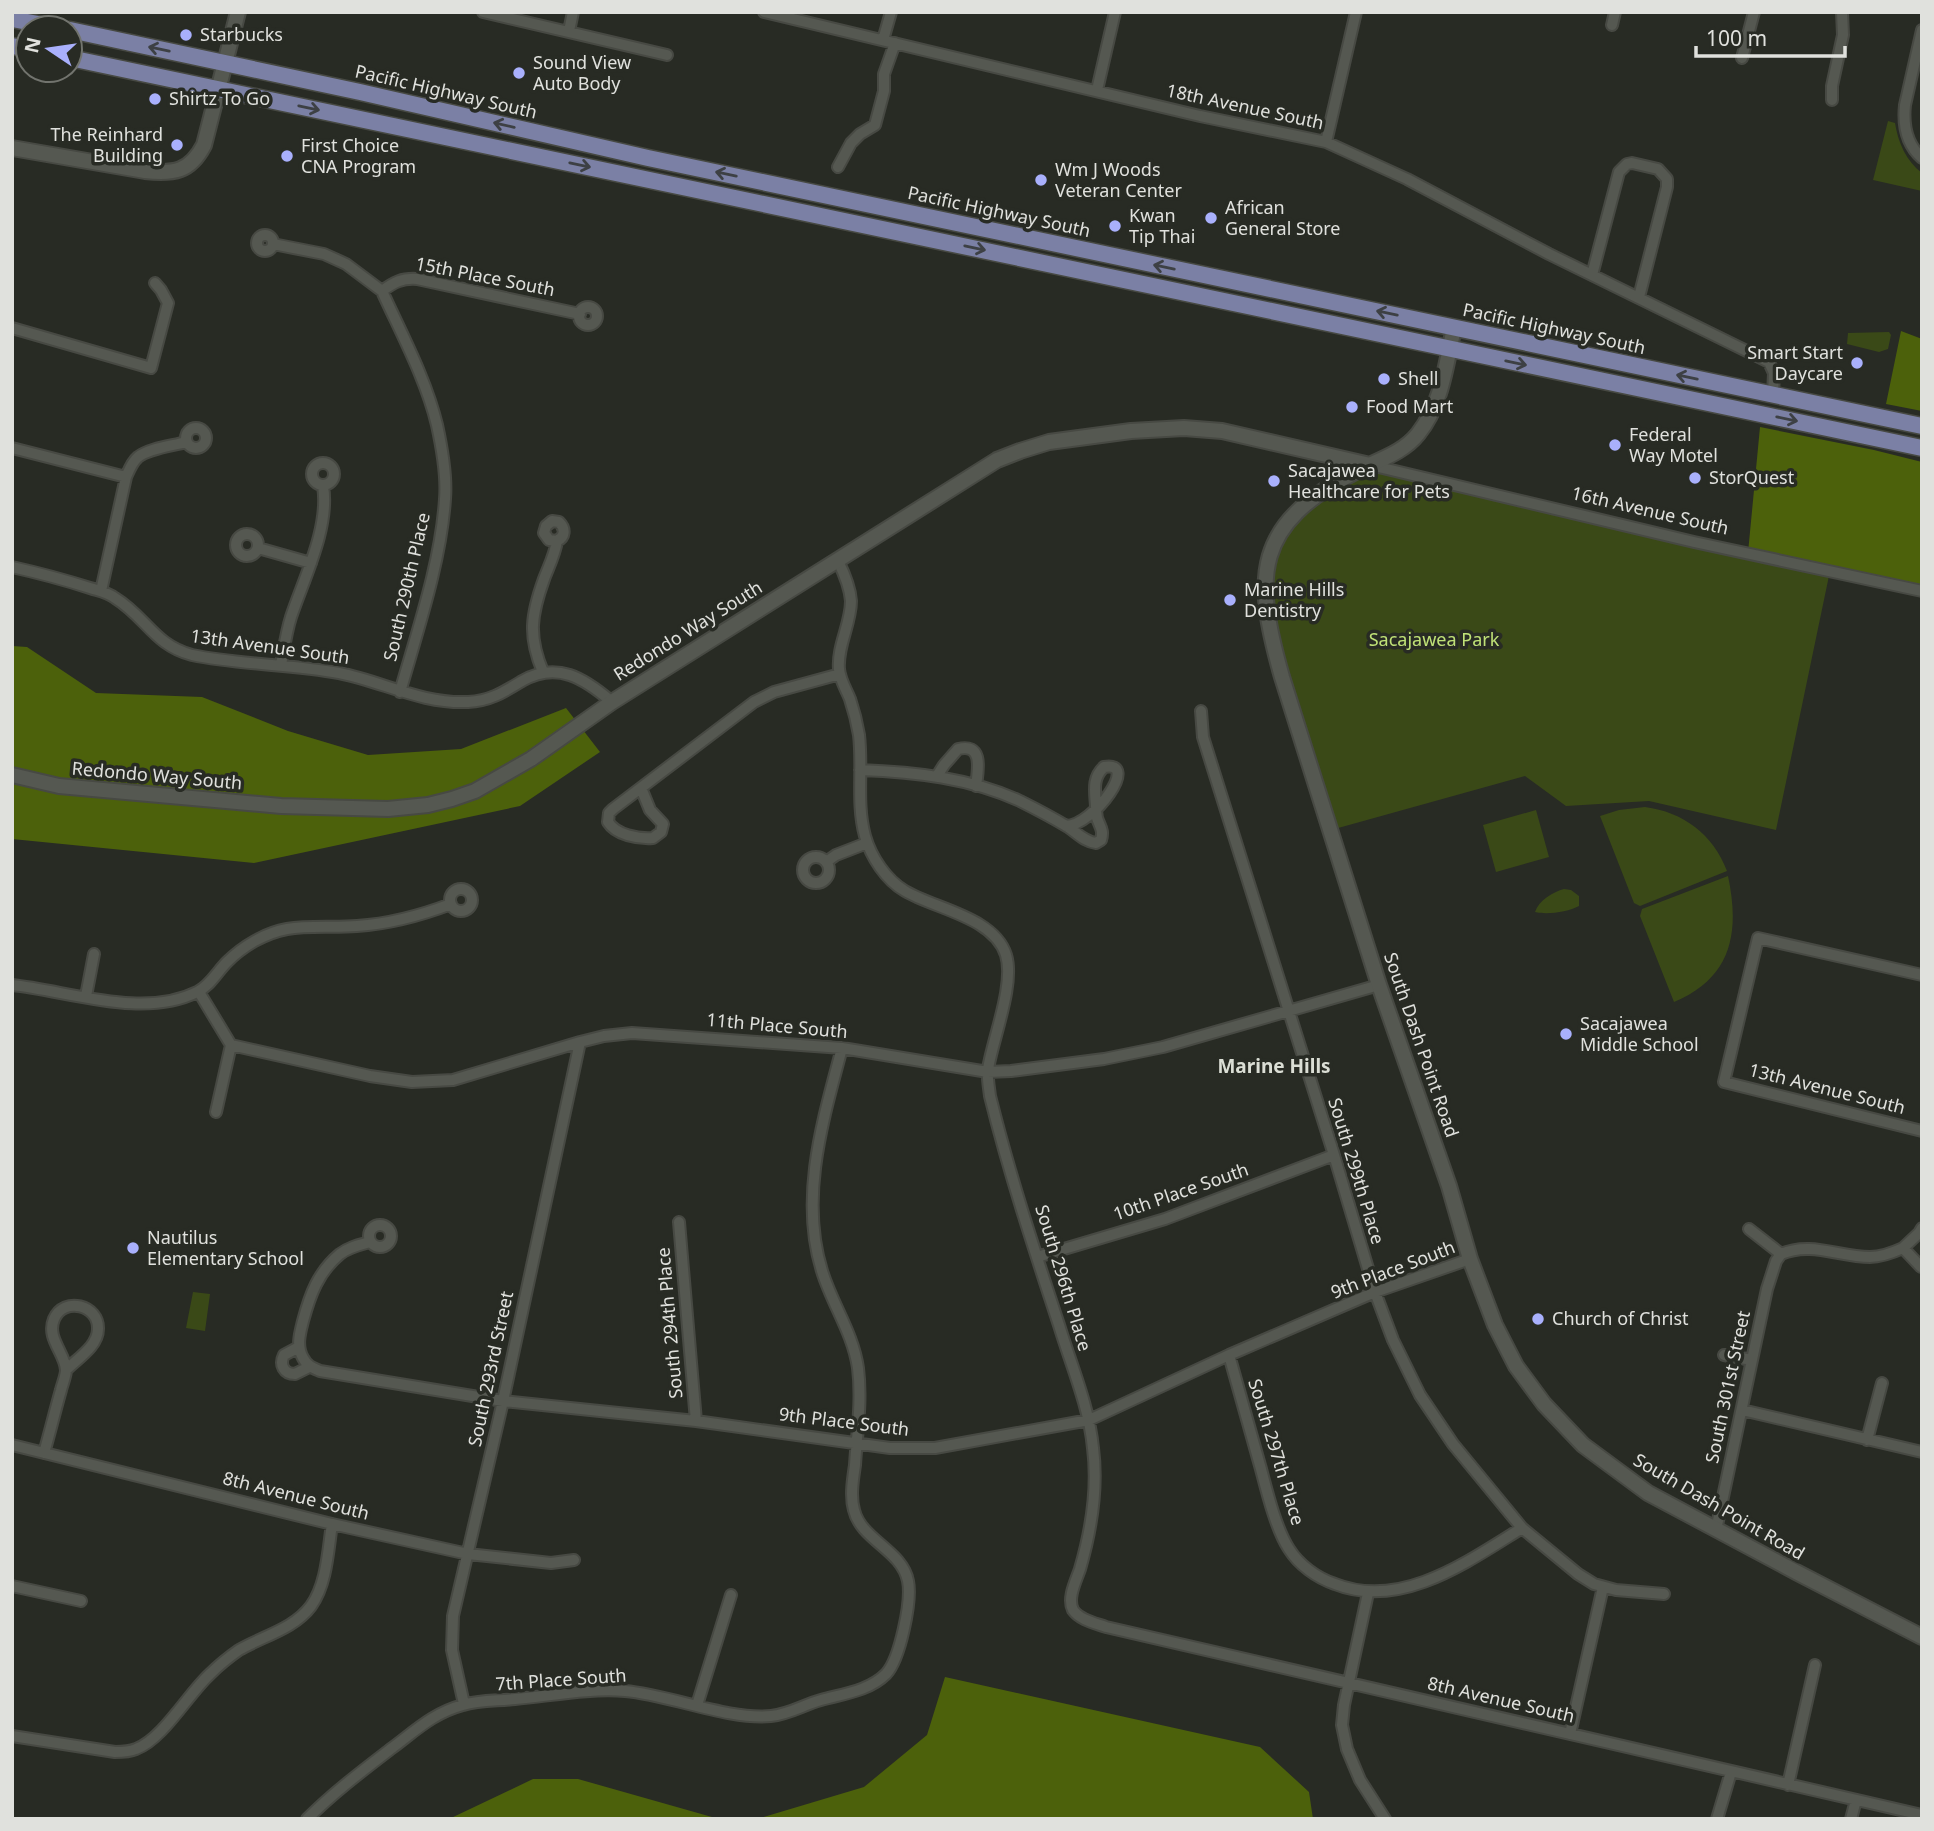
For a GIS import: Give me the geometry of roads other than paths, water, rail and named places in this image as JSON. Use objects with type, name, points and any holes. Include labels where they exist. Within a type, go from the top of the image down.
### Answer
[{"type":"main road","points":[[12,148],[145,171],[167,173],[182,170],[198,157],[204,145],[238,12]]},
{"type":"main road","name":"Pacific Highway South","points":[[84,33],[648,158],[1922,426]]},
{"type":"main road","points":[[84,61],[1922,448]]},
{"type":"main road","points":[[707,191],[764,193],[831,207],[839,206],[841,199]]},
{"type":"main road","points":[[860,224],[862,219],[871,215],[939,230],[1005,233]]},
{"type":"main road","name":"South Dash Point Road","points":[[1454,328],[1438,397],[1426,424],[1418,435],[1394,454],[1326,488],[1300,507],[1282,528],[1272,550],[1266,572],[1265,596],[1271,636],[1282,677],[1379,985],[1449,1186],[1470,1259],[1495,1325],[1516,1366],[1544,1404],[1583,1445],[1648,1493],[1922,1637]]},
{"type":"main road","points":[[1681,397],[1693,393],[1715,394],[1760,403],[1767,402],[1773,395]]},
{"type":"main road","name":"Redondo Way South","points":[[12,775],[59,786],[269,805],[378,809],[428,805],[475,791],[506,775],[612,702],[998,460],[1020,451],[1049,442],[1130,430],[1205,429],[1370,465]]},
{"type":"street","points":[[483,12],[667,55]]},
{"type":"street","points":[[569,31],[573,12]]},
{"type":"street","name":"18th Avenue South","points":[[764,12],[1200,116],[1326,142],[1769,362],[1774,373],[1773,395]]},
{"type":"street","points":[[838,167],[851,143],[875,125],[884,91],[891,12]]},
{"type":"street","points":[[1097,90],[1115,12]]},
{"type":"street","points":[[1326,142],[1356,12]]},
{"type":"street","points":[[1612,25],[1615,12]]},
{"type":"street","points":[[1742,58],[1754,12]]},
{"type":"street","points":[[1832,100],[1832,86],[1843,36],[1842,12]]},
{"type":"street","points":[[1922,30],[1904,117],[1910,143],[1922,158]]},
{"type":"street","points":[[1592,275],[1619,172],[1632,163],[1658,169],[1667,179],[1667,187],[1639,297]]},
{"type":"street","points":[[273,244],[324,254],[346,264],[382,291]]},
{"type":"street","name":"15th Place South","points":[[382,291],[395,281],[404,278],[417,279],[580,314]]},
{"type":"street","points":[[12,328],[151,368],[167,303],[155,284]]},
{"type":"street","name":"South 290th Place","points":[[382,291],[427,392],[439,436],[445,498],[439,543],[400,692]]},
{"type":"street","points":[[101,591],[126,477],[132,464],[138,457],[186,442]]},
{"type":"street","points":[[12,448],[126,477]]},
{"type":"street","name":"16th Avenue South","points":[[1370,465],[1694,542],[1922,591]]},
{"type":"street","points":[[281,665],[292,615],[312,564],[324,506],[323,486]]},
{"type":"street","points":[[556,541],[554,554],[540,590],[531,631],[534,652],[542,671],[560,673],[583,681],[612,702]]},
{"type":"street","points":[[258,548],[312,564]]},
{"type":"street","points":[[826,862],[867,842],[861,817],[859,736],[856,718],[840,674],[841,651],[851,603],[848,586],[838,561]]},
{"type":"street","name":"13th Avenue South","points":[[12,567],[62,578],[101,591],[123,603],[157,638],[175,650],[192,655],[350,676],[400,692],[447,702],[481,701],[502,694],[542,671]]},
{"type":"street","points":[[641,788],[650,810],[663,824],[661,832],[653,838],[618,832],[608,822],[608,816],[611,811],[641,788],[743,710],[764,696],[784,688],[840,674]]},
{"type":"street","name":"South 299th Place","points":[[1201,711],[1203,737],[1375,1292],[1404,1365],[1436,1420],[1481,1481],[1522,1528],[1578,1574],[1603,1587]]},
{"type":"street","points":[[937,776],[958,749],[970,748],[975,751],[978,759],[976,786]]},
{"type":"street","points":[[860,770],[937,776],[976,786],[1019,801],[1093,843],[1099,842],[1103,834],[1096,810],[1080,823],[1066,826]]},
{"type":"street","name":"South 296th Place","points":[[867,842],[884,872],[897,886],[982,926],[998,940],[1009,965],[988,1082],[994,1112],[1037,1257],[1089,1420],[1094,1450],[1091,1514],[1085,1550],[1072,1595],[1075,1612]]},
{"type":"street","points":[[12,985],[122,1003],[180,998],[199,992],[242,949],[277,932],[289,929],[359,926],[400,919],[451,904]]},
{"type":"street","name":"13th Avenue South","points":[[1922,975],[1758,938],[1724,1082],[1922,1131]]},
{"type":"street","points":[[86,996],[94,954]]},
{"type":"street","name":"11th Place South","points":[[231,1045],[370,1076],[412,1082],[453,1080],[580,1042],[651,1033],[842,1048],[988,1072],[1011,1071],[1104,1059],[1163,1047],[1379,985]]},
{"type":"street","points":[[199,992],[231,1045],[216,1112]]},
{"type":"street","name":"South 293rd Street","points":[[464,1704],[451,1638],[453,1616],[503,1401],[580,1042]]},
{"type":"street","points":[[842,1048],[817,1154],[812,1220],[821,1269],[856,1357],[859,1395],[856,1443]]},
{"type":"street","name":"10th Place South","points":[[1037,1257],[1165,1219],[1334,1155]]},
{"type":"street","name":"South 294th Place","points":[[679,1222],[696,1421]]},
{"type":"street","points":[[1749,1229],[1781,1254],[1809,1248],[1871,1257],[1886,1255],[1903,1248],[1922,1227]]},
{"type":"street","points":[[306,1363],[299,1347],[299,1336],[309,1298],[322,1273],[350,1247],[370,1242]]},
{"type":"street","points":[[1903,1248],[1921,1267]]},
{"type":"street","name":"South 301st Street","points":[[1716,1530],[1772,1271],[1781,1254]]},
{"type":"street","name":"9th Place South","points":[[299,1347],[284,1355],[282,1363],[288,1373],[295,1374],[306,1363],[334,1375],[503,1401],[696,1421],[890,1448],[935,1448],[1089,1420],[1229,1355],[1375,1292],[1470,1259]]},
{"type":"street","points":[[44,1453],[66,1370],[96,1341],[99,1328],[97,1320],[88,1308],[73,1305],[59,1311],[55,1317],[51,1329],[66,1370]]},
{"type":"street","name":"South 297th Place","points":[[1229,1355],[1271,1507],[1289,1549],[1303,1566],[1325,1581],[1346,1589],[1368,1592],[1414,1585],[1465,1563],[1522,1528]]},
{"type":"street","points":[[1724,1355],[1752,1360]]},
{"type":"street","points":[[1867,1440],[1882,1383]]},
{"type":"street","points":[[1742,1410],[1922,1452]]},
{"type":"street","name":"7th Place South","points":[[307,1819],[353,1777],[426,1721],[464,1704],[614,1691],[647,1694],[743,1715],[763,1716],[784,1714],[862,1689],[880,1679],[895,1661],[900,1644],[907,1609],[908,1581],[901,1565],[866,1531],[854,1513],[852,1495],[856,1443]]},
{"type":"street","name":"8th Avenue South","points":[[12,1445],[332,1524],[468,1554],[551,1563],[574,1560]]},
{"type":"street","points":[[12,1736],[115,1752],[125,1752],[144,1745],[227,1659],[292,1624],[314,1603],[322,1579],[332,1524]]},
{"type":"street","points":[[12,1586],[81,1601]]},
{"type":"street","points":[[1570,1734],[1603,1587],[1664,1594]]},
{"type":"street","points":[[1368,1592],[1343,1705],[1342,1725],[1360,1780],[1385,1819]]},
{"type":"street","points":[[698,1705],[731,1595]]},
{"type":"street","name":"8th Avenue South","points":[[1075,1612],[1084,1619],[1106,1627],[1922,1815]]},
{"type":"street","points":[[1788,1785],[1815,1665]]},
{"type":"street","points":[[1717,1819],[1731,1772]]},
{"type":"street","points":[[1852,1819],[1856,1800]]},
{"type":"place","name":"Starbucks","points":[[186,35]]},
{"type":"place","name":"Sound View Auto Body","points":[[519,73]]},
{"type":"place","name":"Shirtz To Go","points":[[155,99]]},
{"type":"place","name":"The Reinhard Building","points":[[177,145]]},
{"type":"place","name":"First Choice CNA Program","points":[[287,156]]},
{"type":"place","name":"Wm J Woods Veteran Center","points":[[1041,180]]},
{"type":"place","name":"African General Store","points":[[1211,218]]},
{"type":"place","name":"Kwan Tip Thai","points":[[1115,226]]},
{"type":"place","name":"Smart Start Daycare","points":[[1857,363]]},
{"type":"place","name":"Shell","points":[[1384,379]]},
{"type":"place","name":"Food Mart","points":[[1352,407]]},
{"type":"place","name":"Federal Way Motel","points":[[1615,445]]},
{"type":"place","name":"StorQuest","points":[[1695,478]]},
{"type":"place","name":"Sacajawea Healthcare for Pets","points":[[1274,481]]},
{"type":"place","name":"Marine Hills Dentistry","points":[[1230,600]]},
{"type":"place","name":"Sacajawea Middle School","points":[[1566,1034]]},
{"type":"place","name":"Nautilus Elementary School","points":[[133,1248]]},
{"type":"place","name":"Church of Christ","points":[[1538,1319]]},
{"type":"district","name":"Marine Hills","points":[[1274,1066]]},
{"type":"park label","name":"Sacajawea Park","points":[[1434,640]]}]
